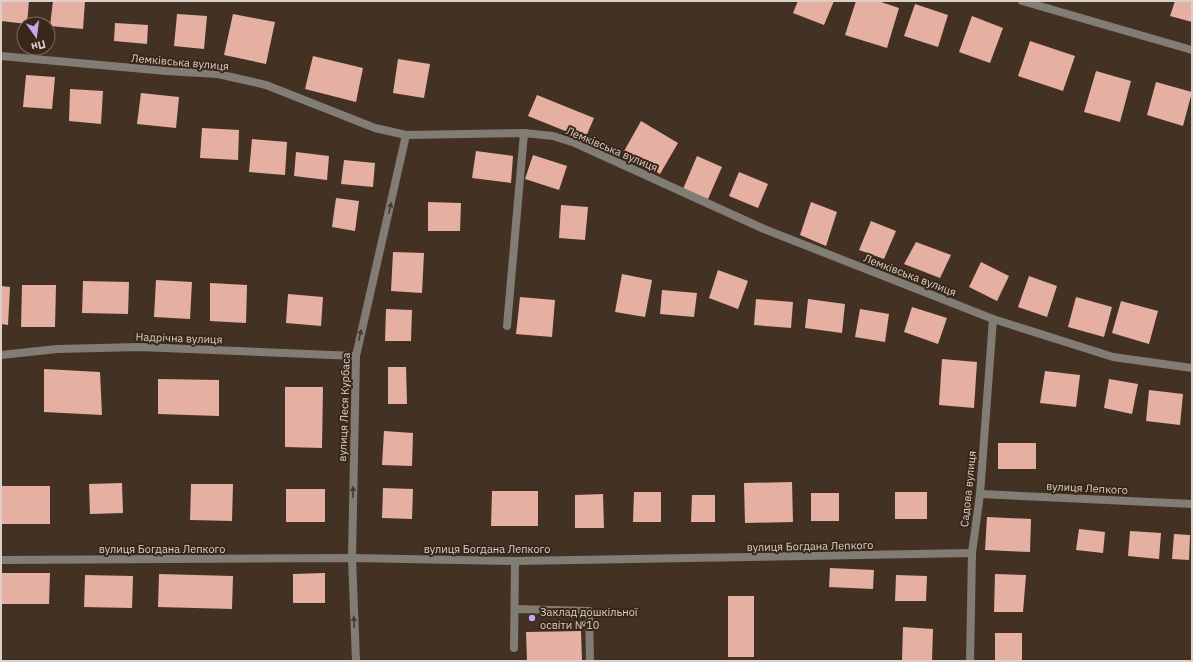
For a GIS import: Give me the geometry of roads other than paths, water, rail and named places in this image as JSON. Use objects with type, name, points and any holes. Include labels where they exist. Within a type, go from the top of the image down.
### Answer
[{"type":"street","points":[[1022,1],[1192,50]]},
{"type":"street","name":"Лемківська вулиця","points":[[1,56],[166,71],[218,74],[266,85],[375,128],[406,135],[524,133],[553,136],[575,143],[764,229],[993,319],[1114,357],[1192,368]]},
{"type":"street","points":[[507,326],[524,133]]},
{"type":"street","name":"вулиця Леся Курбаса","points":[[356,661],[352,558],[356,356],[406,135]]},
{"type":"street","name":"Садова вулиця","points":[[970,661],[972,553],[980,494],[993,319]]},
{"type":"street","name":"Надрічна вулиця","points":[[1,354],[57,349],[139,347],[356,356]]},
{"type":"street","name":"вулиця Лепкого","points":[[980,494],[1192,504]]},
{"type":"street","name":"вулиця Богдана Лепкого","points":[[1,560],[352,558],[515,561],[972,553]]},
{"type":"street","points":[[514,648],[515,561]]},
{"type":"street","points":[[515,610],[590,611],[590,661]]},
{"type":"place","name":"Заклад дошкільної освіти №10","points":[[532,618]]}]
